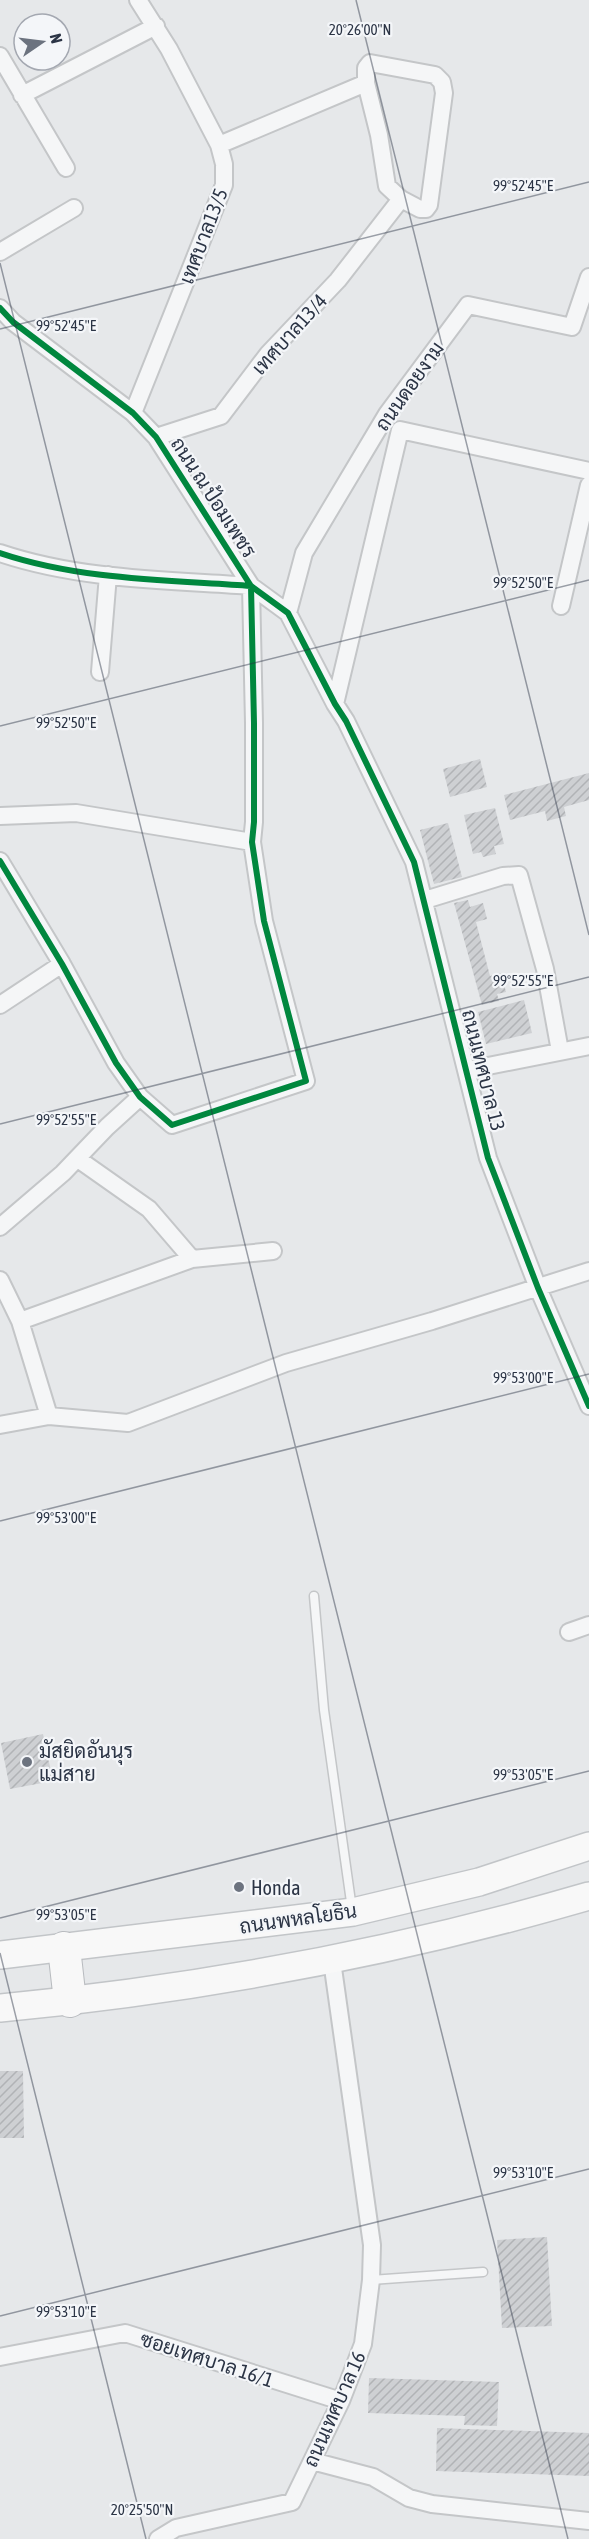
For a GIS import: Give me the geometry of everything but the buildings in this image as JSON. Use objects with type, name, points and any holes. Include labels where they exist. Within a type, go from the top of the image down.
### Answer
[{"type":"highway","points":[[64,1948],[70,2001]]},
{"type":"main road","name":"ถนนพหลโยธิน","points":[[0,1955],[353,1912],[479,1882],[589,1846]]},
{"type":"main road","points":[[0,2008],[70,2001],[332,1961],[494,1924],[589,1896]]},
{"type":"street","name":"เทศบาล13/5","points":[[133,413],[224,185],[224,164],[219,145],[156,26],[138,0]]},
{"type":"street","points":[[22,95],[156,26]]},
{"type":"street","points":[[0,56],[66,168]]},
{"type":"street","points":[[370,63],[435,75],[442,82],[444,93],[429,205],[426,209],[420,209],[401,199],[387,186],[379,135],[366,82],[366,68],[370,63]]},
{"type":"street","points":[[219,145],[366,82]]},
{"type":"street","name":"เทศบาล13/4","points":[[156,437],[221,416],[268,354],[338,280],[401,199]]},
{"type":"street","points":[[0,252],[74,208]]},
{"type":"street","name":"ถนนดอยงาม","points":[[288,613],[304,553],[387,414],[468,305],[572,327],[589,277]]},
{"type":"street","name":"ถนน ณ ป้อมเพชร","points":[[0,308],[13,322],[133,413],[156,437],[251,586],[288,613]]},
{"type":"street","points":[[335,704],[400,430],[589,471]]},
{"type":"street","points":[[561,606],[589,485]]},
{"type":"street","points":[[0,553],[24,561],[108,575],[251,586],[254,723],[252,842],[264,921],[306,1081],[172,1125],[140,1097],[116,1063],[62,964],[1,865]]},
{"type":"street","points":[[99,672],[108,575]]},
{"type":"street","name":"ถนนเทศบาล 13","points":[[288,613],[346,721],[414,862],[468,1070],[488,1158],[538,1288],[589,1406]]},
{"type":"street","points":[[0,816],[76,813],[252,842]]},
{"type":"street","points":[[425,900],[503,876],[519,875],[545,969],[560,1051]]},
{"type":"street","points":[[0,1005],[62,964]]},
{"type":"street","points":[[468,1070],[589,1046]]},
{"type":"street","points":[[0,1227],[78,1159],[107,1127],[140,1097]]},
{"type":"street","points":[[78,1159],[149,1209],[192,1260]]},
{"type":"street","points":[[20,1321],[192,1260],[273,1251]]},
{"type":"street","points":[[0,1425],[49,1416],[128,1423],[286,1363],[589,1271]]},
{"type":"street","points":[[0,1280],[20,1321],[49,1416]]},
{"type":"street","points":[[569,1632],[589,1625]]},
{"type":"street","name":"ถนนเทศบาล 16","points":[[158,2539],[176,2528],[292,2502],[341,2401],[363,2344],[371,2280],[372,2245],[332,1961]]},
{"type":"street","name":"ซอยเทศบาล 16/1","points":[[0,2357],[125,2332],[341,2401]]},
{"type":"street","points":[[312,2461],[373,2477],[409,2498],[432,2504],[589,2521]]},
{"type":"lane","points":[[314,1596],[324,1710],[353,1912]]},
{"type":"lane","points":[[371,2280],[483,2272]]},
{"type":"cycle path","points":[[0,308],[13,322],[133,413],[156,437],[251,586],[288,613],[346,721],[414,862],[488,1158],[538,1288],[589,1406]]},
{"type":"cycle path","points":[[0,553],[30,562],[93,574],[251,586],[254,723],[252,842],[264,921],[306,1081],[172,1125],[140,1097],[116,1063],[62,964],[0,861]]},
{"type":"place","name":"มัสยิดอันนุร แม่สาย","points":[[27,1762]]},
{"type":"place","name":"Honda","points":[[239,1887]]}]
